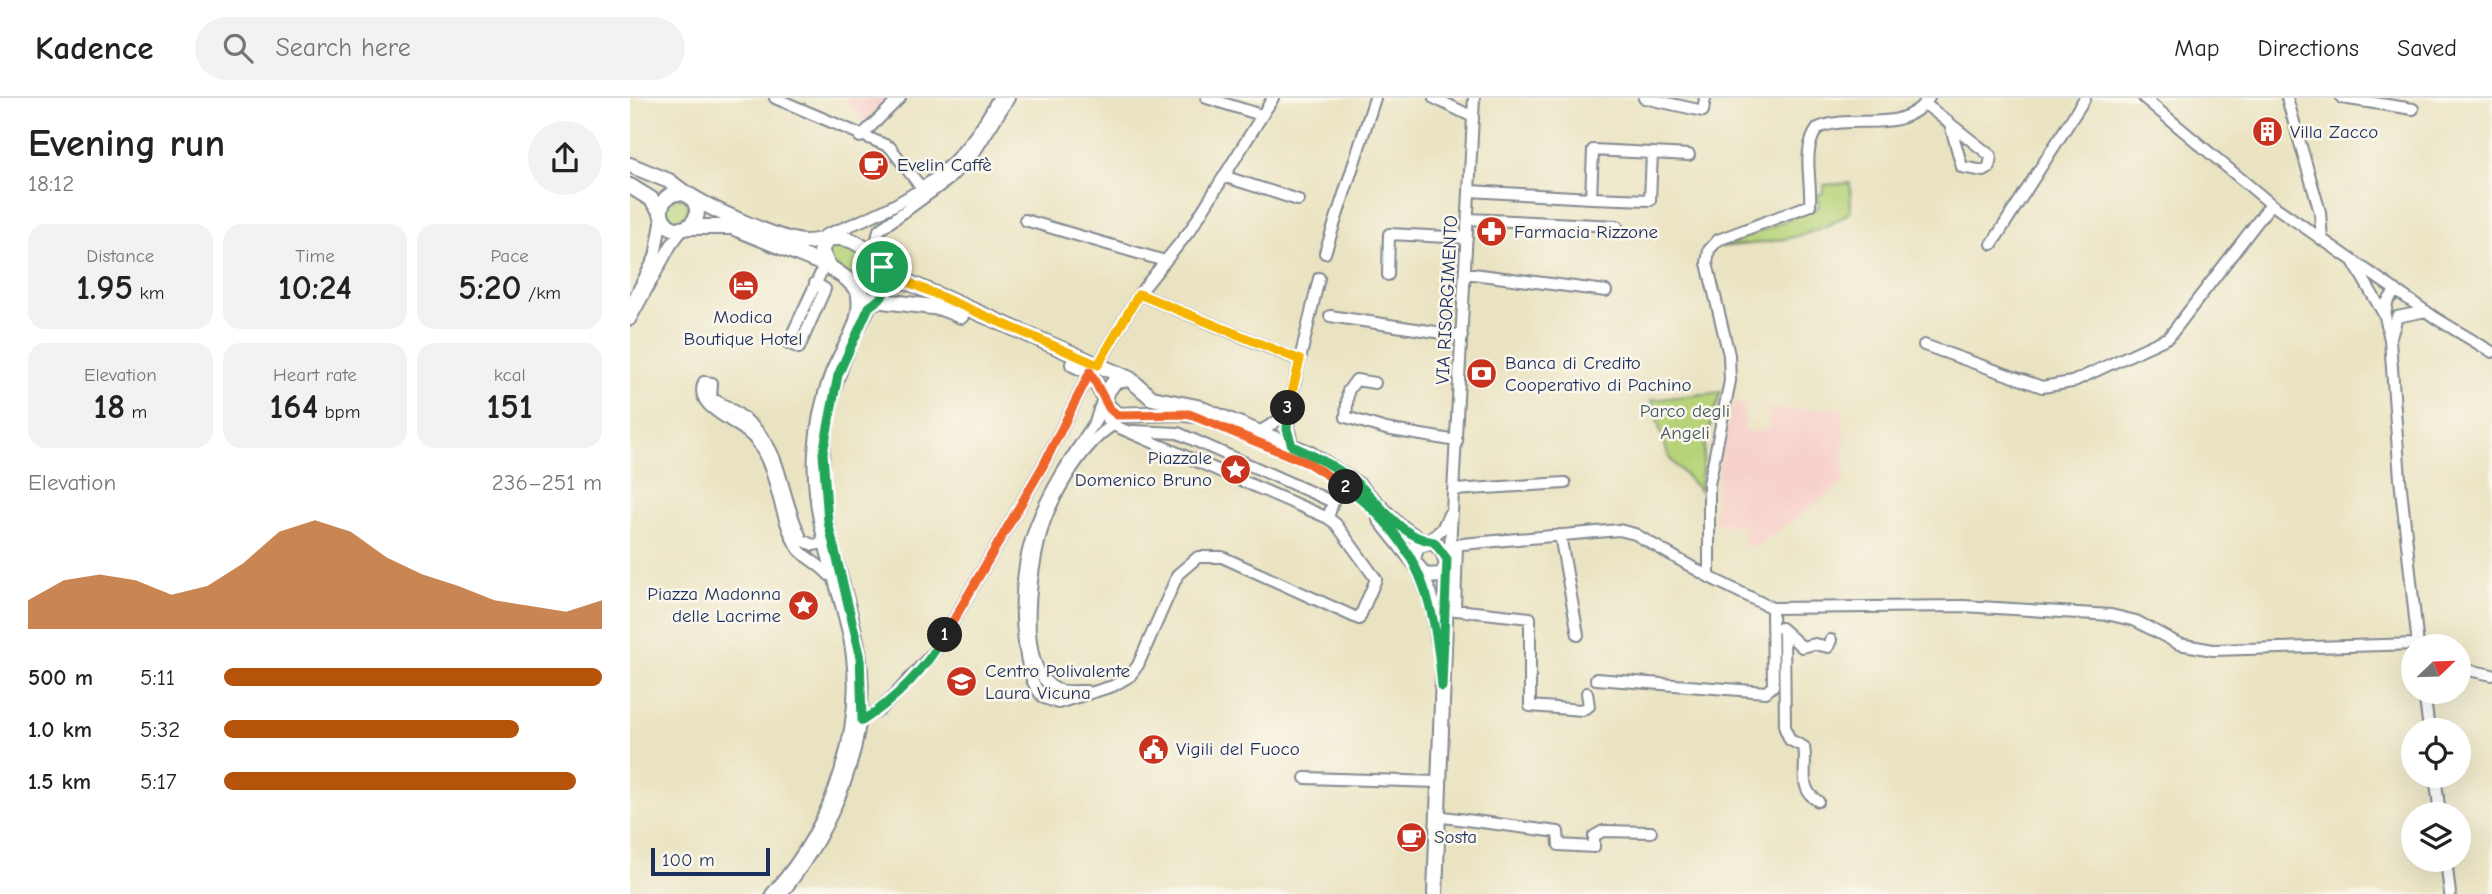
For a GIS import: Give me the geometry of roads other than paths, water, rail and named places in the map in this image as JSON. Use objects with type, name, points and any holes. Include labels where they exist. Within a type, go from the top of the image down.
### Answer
[{"type":"main road","points":[[630,165],[669,181],[687,194],[730,215],[792,239],[807,242],[833,236],[850,240],[907,282],[1094,369],[1104,401],[1124,423]]},
{"type":"main road","points":[[630,186],[644,194],[669,226],[732,227],[827,265],[847,279],[866,299],[950,311],[1136,384],[1152,398],[1197,407],[1309,453],[1358,485],[1397,524],[1451,554]]},
{"type":"main road","points":[[662,214],[668,196],[687,194]]},
{"type":"main road","points":[[686,227],[697,211],[687,194]]},
{"type":"main road","points":[[827,265],[821,250],[833,236]]},
{"type":"main road","points":[[875,301],[887,286],[880,264]]},
{"type":"main road","points":[[1104,401],[1115,381],[1136,384]]},
{"type":"main road","points":[[1124,423],[1142,404],[1136,384]]},
{"type":"main road","points":[[1124,423],[1189,414],[1308,463],[1352,491],[1390,529],[1421,573],[1435,618],[1442,687]]},
{"type":"main road","points":[[1413,559],[1415,549],[1426,542]]},
{"type":"main road","points":[[1421,573],[1434,578],[1442,575],[1451,554]]},
{"type":"main road","points":[[1435,894],[1442,687],[1451,610],[1451,554]]},
{"type":"main road","points":[[1429,894],[1434,865]]},
{"type":"street","points":[[775,98],[860,137],[890,147],[923,190]]},
{"type":"street","points":[[860,137],[900,98]]},
{"type":"street","points":[[833,236],[923,190],[969,145],[998,98]]},
{"type":"street","points":[[879,230],[948,180],[976,150],[1009,98]]},
{"type":"street","points":[[1207,98],[1261,115]]},
{"type":"street","points":[[857,720],[879,710],[914,677],[956,617],[1044,464],[1094,369],[1139,294],[1226,177],[1273,98]]},
{"type":"street","points":[[1325,253],[1375,98]]},
{"type":"street","points":[[1434,98],[1473,117]]},
{"type":"street","name":"VIA RISORGIMENTO","points":[[1451,610],[1452,505],[1474,98]]},
{"type":"street","points":[[1644,98],[1703,111],[1705,98]]},
{"type":"street","points":[[1992,244],[2085,98]]},
{"type":"street","points":[[2144,98],[2271,204],[2426,311],[2492,352]]},
{"type":"street","points":[[2287,98],[2320,212],[2322,240]]},
{"type":"street","points":[[2342,98],[2413,109]]},
{"type":"street","points":[[1709,577],[1709,484],[1730,381],[1729,355],[1707,263],[1709,250],[1718,240],[1810,205],[1808,155],[1810,143],[1818,128],[1896,121],[1927,101],[1950,124],[1991,156],[1989,168],[1975,170],[1962,167],[1950,124]]},
{"type":"street","points":[[1591,198],[1593,150],[1689,155]]},
{"type":"street","points":[[1470,191],[1650,200],[1652,153]]},
{"type":"street","points":[[1226,177],[1298,200]]},
{"type":"street","points":[[1924,345],[2042,387],[2072,382],[2169,337],[2271,204]]},
{"type":"street","points":[[630,320],[655,257],[662,214]]},
{"type":"street","points":[[876,215],[879,230],[875,249],[880,264]]},
{"type":"street","points":[[1468,219],[1616,226]]},
{"type":"street","points":[[1025,220],[1166,261]]},
{"type":"street","points":[[633,307],[671,245],[686,227]]},
{"type":"street","points":[[1388,275],[1390,234],[1467,238]]},
{"type":"street","points":[[2353,261],[2385,316],[2390,340],[2400,479],[2417,634]]},
{"type":"street","points":[[820,286],[788,343],[799,348],[820,286],[827,265]]},
{"type":"street","points":[[1465,273],[1606,291]]},
{"type":"street","points":[[1292,446],[1287,415],[1319,278]]},
{"type":"street","points":[[2385,316],[2387,302],[2396,290]]},
{"type":"street","points":[[2390,340],[2397,317],[2396,290]]},
{"type":"street","points":[[782,894],[789,878],[831,816],[847,774],[857,720],[860,654],[831,557],[822,541],[813,486],[830,374],[858,315],[856,291]]},
{"type":"street","points":[[1139,294],[1300,360]]},
{"type":"street","points":[[823,416],[838,375],[875,301]]},
{"type":"street","points":[[2397,317],[2426,311]]},
{"type":"street","points":[[1330,316],[1462,336]]},
{"type":"street","points":[[1375,383],[1356,380],[1348,391],[1346,417],[1386,429],[1457,441]]},
{"type":"street","points":[[822,541],[801,537],[778,463],[764,436],[734,410],[706,398],[706,406],[730,418],[757,441],[770,466],[794,543],[835,582]]},
{"type":"street","points":[[1104,401],[1095,422],[1055,482],[1036,520],[1026,553],[1021,610],[1028,669],[1037,691],[1044,698],[1058,703],[1121,682],[1135,671],[1178,574],[1198,557],[1222,558],[1359,620],[1376,579],[1336,524],[1124,423]]},
{"type":"street","points":[[1259,432],[1287,415]]},
{"type":"street","points":[[1092,691],[1059,690],[1040,675],[1031,632],[1031,579],[1040,535],[1056,497],[1097,436],[1124,423],[1178,433],[1333,502],[1328,518]]},
{"type":"street","points":[[1268,492],[1275,476]]},
{"type":"street","points":[[1454,490],[1565,482]]},
{"type":"street","points":[[1426,542],[1442,529],[1452,505]]},
{"type":"street","points":[[1451,554],[1560,535],[1619,530],[1635,534],[1709,577],[1775,608],[1963,606],[2111,615],[2136,621],[2179,644],[2213,650],[2401,645]]},
{"type":"street","points":[[1560,535],[1578,635]]},
{"type":"street","points":[[812,559],[809,550],[822,541]]},
{"type":"street","points":[[831,557],[852,655],[857,720]]},
{"type":"street","points":[[812,559],[831,557]]},
{"type":"street","points":[[1775,608],[1782,629],[1785,729],[1790,740],[1804,747],[1804,784],[1809,796],[1818,801]]},
{"type":"street","points":[[1596,678],[1766,692],[1773,686],[1775,608]]},
{"type":"street","points":[[1451,610],[1531,618],[1530,706],[1582,710],[1589,706],[1587,693]]},
{"type":"street","points":[[1782,629],[1802,647],[1815,644],[1828,647],[1831,640]]},
{"type":"street","points":[[1780,745],[1782,629]]},
{"type":"street","points":[[2471,671],[2492,675]]},
{"type":"street","points":[[1305,778],[1438,782]]},
{"type":"street","points":[[1436,816],[1558,832],[1559,845],[1594,847],[1594,836],[1603,831],[1651,832]]},
{"type":"street","points":[[2447,872],[2450,894]]},
{"type":"street","points":[[771,894],[789,878]]},
{"type":"place","name":"Villa Zacco","points":[[2267,132]]},
{"type":"place","name":"Evelin Caffè","points":[[874,165]]},
{"type":"place","name":"Farmacia Rizzone","points":[[1491,232]]},
{"type":"place","name":"Modica Boutique Hotel","points":[[743,286]]},
{"type":"place","name":"Banca di Credito Cooperativo di Pachino","points":[[1482,374]]},
{"type":"place","name":"Piazzale Domenico Bruno","points":[[1235,469]]},
{"type":"place","name":"Piazza Madonna delle Lacrime","points":[[804,605]]},
{"type":"place","name":"Centro Polivalente Laura Vicuna","points":[[962,682]]},
{"type":"place","name":"Vigili del Fuoco","points":[[1153,749]]},
{"type":"place","name":"Sosta","points":[[1411,837]]},
{"type":"park label","name":"Parco degli Angeli","points":[[1685,422]]}]
